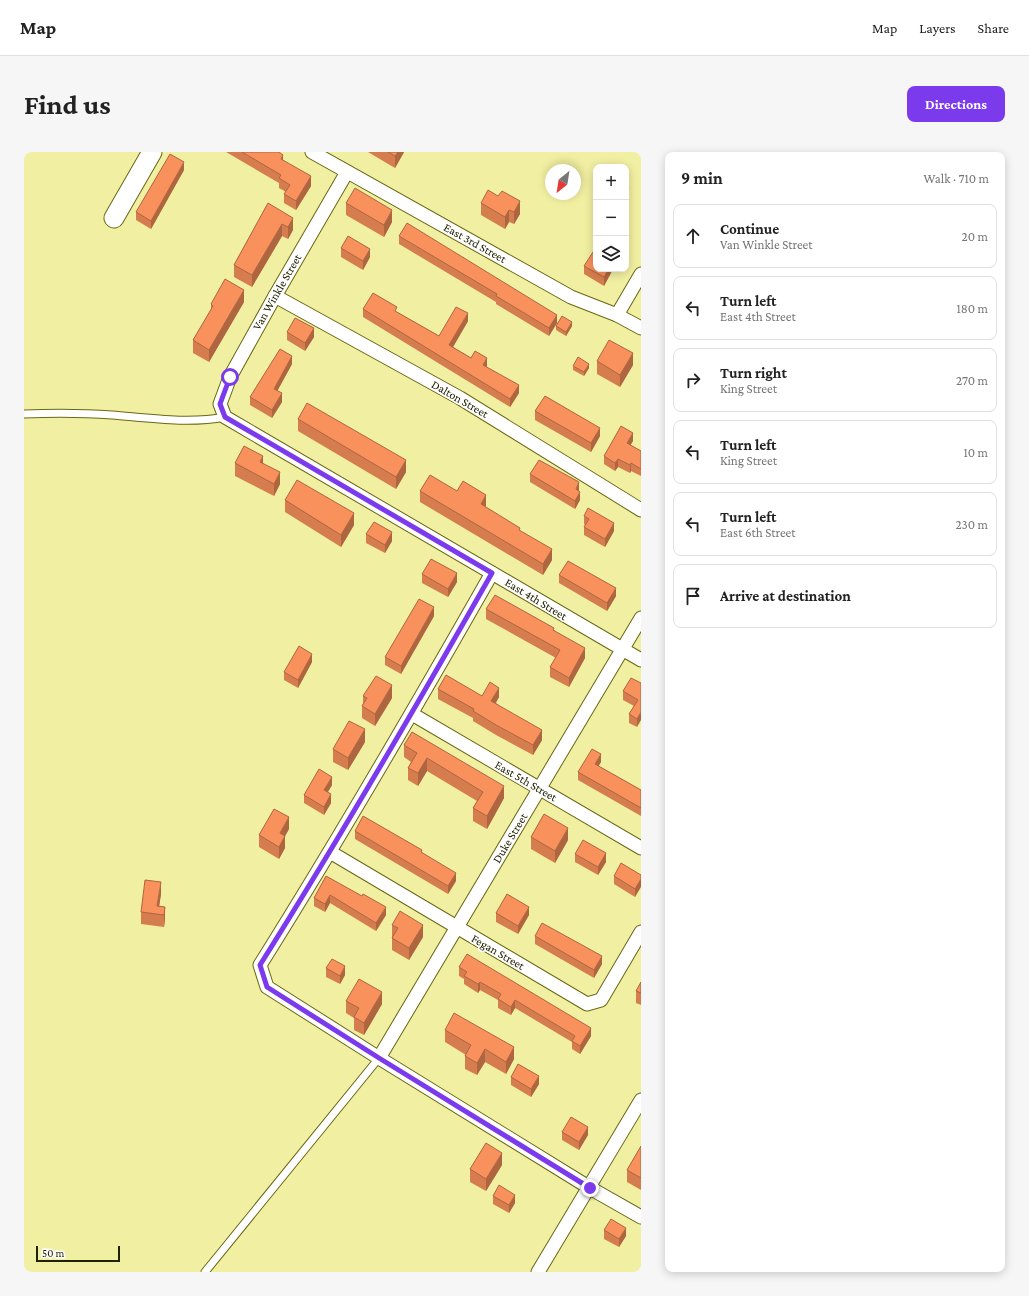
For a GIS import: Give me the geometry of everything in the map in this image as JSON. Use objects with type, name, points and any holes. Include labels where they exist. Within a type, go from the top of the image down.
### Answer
[{"type":"street","points":[[114,218],[152,152]]},
{"type":"street","name":"East 3rd Street","points":[[312,152],[572,297],[617,315],[641,328]]},
{"type":"street","name":"Van Winkle Street","points":[[225,417],[220,404],[230,377],[274,296],[347,172]]},
{"type":"street","points":[[617,315],[641,274]]},
{"type":"street","name":"Dalton Street","points":[[274,296],[460,398],[641,510]]},
{"type":"street","name":"East 4th Street","points":[[225,417],[641,660]]},
{"type":"street","points":[[492,573],[412,714],[330,852],[260,965],[267,987],[379,1058],[641,1218]]},
{"type":"street","name":"Duke Street","points":[[379,1058],[641,618]]},
{"type":"street","name":"East 5th Street","points":[[412,714],[641,848]]},
{"type":"street","name":"Fegan Street","points":[[330,852],[456,928],[587,1004],[601,1000],[641,933]]},
{"type":"street","points":[[538,1272],[590,1188],[641,1100]]},
{"type":"lane","points":[[24,414],[111,415],[175,419],[214,419],[225,417]]},
{"type":"lane","points":[[204,1272],[379,1058]]},
{"type":"building","points":[[242,152],[279,152],[283,155],[281,159],[311,176],[296,201],[284,194],[290,185],[279,178],[281,175]]},
{"type":"building","points":[[388,152],[398,152],[395,156]]},
{"type":"building","points":[[170,154],[184,162],[151,221],[136,212]]},
{"type":"building","points":[[355,188],[392,210],[384,225],[346,203]]},
{"type":"building","points":[[488,190],[498,196],[502,191],[520,201],[514,212],[509,210],[505,217],[481,203]]},
{"type":"building","points":[[268,203],[293,218],[288,227],[282,224],[252,275],[234,265]]},
{"type":"building","points":[[407,223],[557,315],[549,328],[496,296],[497,294],[399,236]]},
{"type":"building","points":[[348,236],[370,249],[363,261],[341,248]]},
{"type":"building","points":[[593,252],[593,271],[584,266]]},
{"type":"building","points":[[595,272],[607,272],[604,277]]},
{"type":"building","points":[[225,279],[244,290],[209,350],[193,340],[213,306],[211,304]]},
{"type":"building","points":[[373,293],[397,307],[395,311],[439,336],[456,307],[468,313],[449,345],[471,358],[475,351],[487,358],[483,365],[519,385],[510,399],[363,309]]},
{"type":"building","points":[[562,316],[572,322],[566,332],[556,326]]},
{"type":"building","points":[[295,318],[314,328],[305,343],[287,332]]},
{"type":"building","points":[[609,340],[633,353],[620,375],[597,361]]},
{"type":"building","points":[[280,349],[292,356],[274,389],[282,393],[272,410],[250,397]]},
{"type":"building","points":[[578,357],[589,364],[584,372],[573,366]]},
{"type":"building","points":[[545,396],[600,428],[591,443],[535,411]]},
{"type":"building","points":[[307,403],[406,460],[396,477],[298,419]]},
{"type":"building","points":[[621,426],[633,433],[627,443],[641,451],[641,469],[631,463],[630,465],[618,459],[615,463],[604,456]]},
{"type":"building","points":[[244,446],[263,456],[260,462],[280,472],[274,484],[235,463]]},
{"type":"building","points":[[539,460],[579,482],[576,489],[580,492],[575,501],[530,474]]},
{"type":"building","points":[[430,475],[457,491],[463,481],[486,495],[481,504],[520,528],[519,530],[552,549],[543,564],[420,491]]},
{"type":"building","points":[[297,480],[354,513],[341,535],[285,500]]},
{"type":"building","points":[[588,508],[614,523],[605,539],[584,527],[589,519],[584,516]]},
{"type":"building","points":[[374,522],[392,532],[385,545],[366,534]]},
{"type":"building","points":[[431,559],[457,573],[448,589],[422,574]]},
{"type":"building","points":[[568,561],[616,588],[607,603],[559,575]]},
{"type":"building","points":[[495,595],[554,628],[553,630],[585,648],[569,678],[550,667],[560,650],[486,609]]},
{"type":"building","points":[[419,599],[434,607],[401,666],[385,657]]},
{"type":"building","points":[[299,646],[312,654],[298,680],[284,672]]},
{"type":"building","points":[[446,675],[482,696],[490,682],[499,688],[491,701],[542,730],[533,745],[496,725],[473,711],[474,709],[438,689]]},
{"type":"building","points":[[376,676],[392,685],[375,714],[362,706],[367,698],[363,696]]},
{"type":"building","points":[[631,678],[641,683],[641,712],[637,719],[629,714],[638,700],[623,691]]},
{"type":"building","points":[[349,721],[365,729],[348,758],[333,749]]},
{"type":"building","points":[[412,732],[504,786],[487,816],[473,808],[483,792],[427,758],[418,773],[408,768],[417,753],[404,745]]},
{"type":"building","points":[[592,749],[601,754],[595,764],[641,790],[641,808],[578,772]]},
{"type":"building","points":[[319,769],[332,777],[324,790],[331,794],[324,807],[304,795]]},
{"type":"building","points":[[274,809],[289,817],[280,833],[285,836],[279,847],[259,835]]},
{"type":"building","points":[[544,814],[568,828],[555,851],[531,837]]},
{"type":"building","points":[[363,816],[422,850],[421,852],[456,873],[448,886],[355,831]]},
{"type":"building","points":[[583,840],[606,853],[598,867],[575,854]]},
{"type":"building","points":[[621,863],[641,875],[641,879],[635,889],[614,876]]},
{"type":"building","points":[[326,876],[362,896],[363,894],[386,907],[376,923],[330,895],[325,904],[314,898]]},
{"type":"building","points":[[145,880],[161,882],[157,906],[165,907],[164,915],[141,912]]},
{"type":"building","points":[[507,894],[529,907],[518,926],[496,913]]},
{"type":"building","points":[[400,911],[423,925],[409,948],[392,938],[398,928],[392,925]]},
{"type":"building","points":[[542,923],[602,956],[594,970],[535,936]]},
{"type":"building","points":[[467,954],[591,1028],[580,1046],[572,1041],[575,1036],[515,1000],[511,1007],[498,999],[501,994],[480,982],[478,984],[464,976],[467,972],[459,967]]},
{"type":"building","points":[[332,959],[345,966],[340,976],[326,968]]},
{"type":"building","points":[[359,979],[382,992],[364,1023],[354,1017],[359,1008],[346,1001]]},
{"type":"building","points":[[641,982],[641,993],[636,991]]},
{"type":"building","points":[[454,1013],[514,1047],[506,1062],[485,1049],[477,1063],[465,1056],[471,1045],[445,1030]]},
{"type":"building","points":[[518,1064],[539,1076],[531,1089],[511,1077]]},
{"type":"building","points":[[571,1117],[588,1127],[579,1142],[562,1132]]},
{"type":"building","points":[[486,1143],[502,1153],[486,1179],[470,1169]]},
{"type":"building","points":[[641,1146],[641,1178],[627,1170]]},
{"type":"building","points":[[499,1185],[515,1195],[509,1205],[493,1196]]},
{"type":"building","points":[[611,1219],[626,1228],[619,1239],[604,1230]]},
{"type":"route","points":[[230,377],[220,404],[225,417],[492,573],[412,714],[330,852],[260,965],[267,987],[590,1188]]}]
